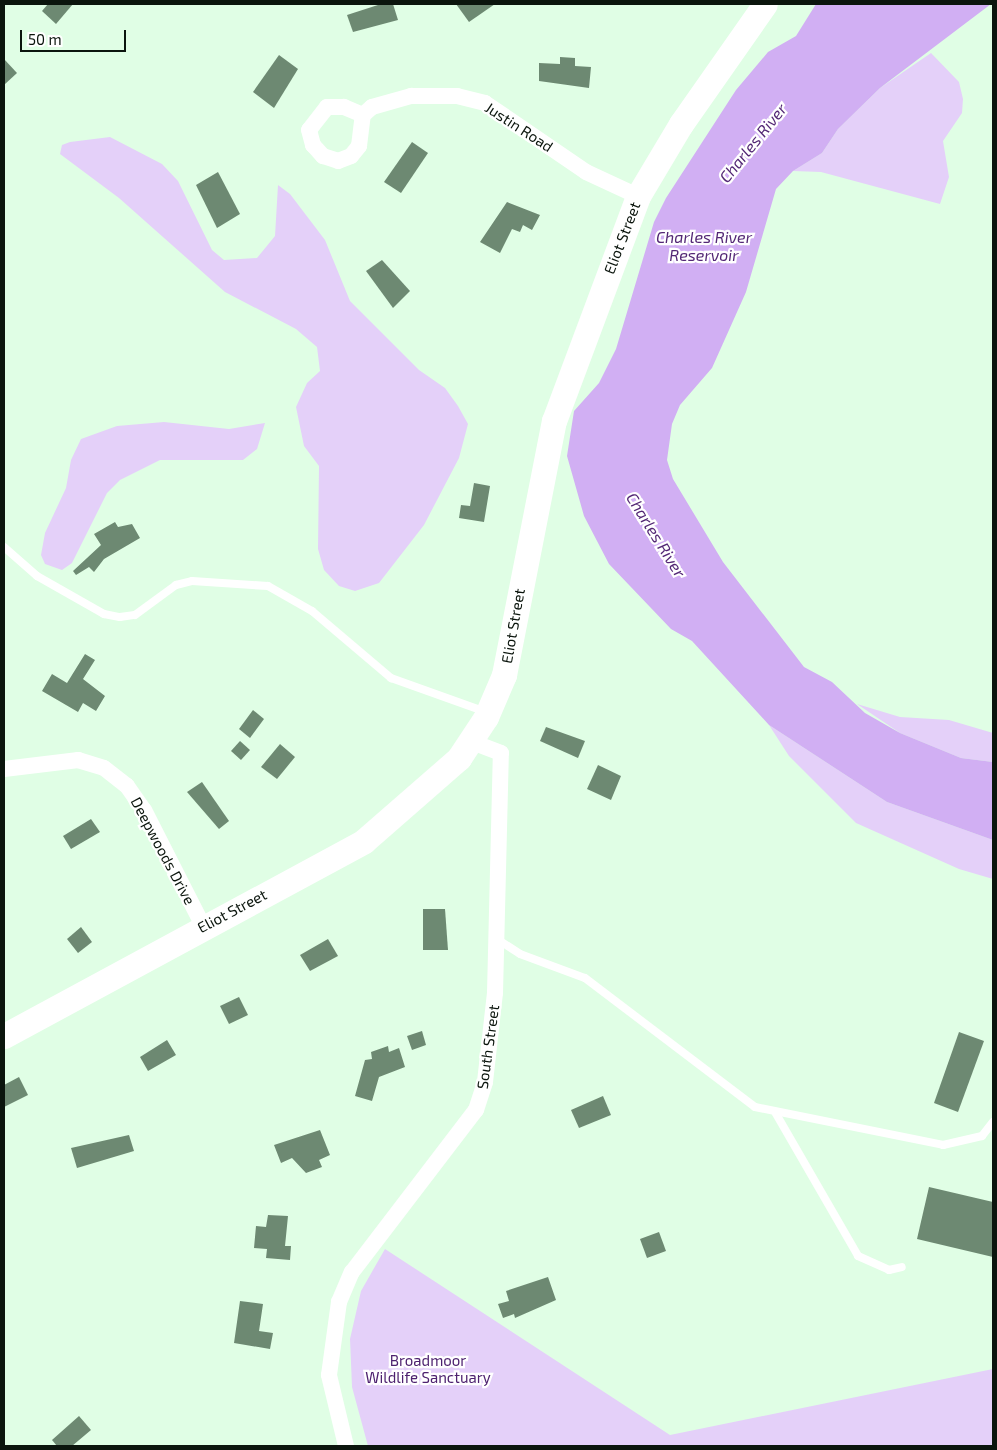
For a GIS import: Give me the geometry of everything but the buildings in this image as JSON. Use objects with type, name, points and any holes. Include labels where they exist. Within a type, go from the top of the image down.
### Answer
[{"type":"main road","name":"Eliot Street","points":[[4,1036],[203,926],[364,841],[459,758],[488,713],[514,635],[522,568],[554,421],[638,196],[681,124],[765,4]]},
{"type":"street","name":"Justin Road","points":[[363,115],[372,107],[411,96],[457,96],[485,103],[586,172],[638,196]]},
{"type":"street","name":"South Street","points":[[346,1446],[329,1375],[339,1302],[358,1265],[476,1110],[490,1051],[496,938],[501,752],[470,741]]},
{"type":"street","name":"Deepwoods Drive","points":[[4,769],[78,760],[104,768],[127,786],[144,810],[203,926]]},
{"type":"lane","points":[[4,547],[37,576],[104,614],[120,618],[134,615],[176,585],[192,581],[268,586],[312,611],[391,678],[488,713]]},
{"type":"lane","points":[[496,938],[520,954],[585,978],[756,1107],[943,1146],[982,1136],[993,1122]]},
{"type":"lane","points":[[775,1112],[858,1256],[889,1270],[902,1267]]},
{"type":"green space","points":[[931,53],[959,82],[963,99],[962,113],[943,141],[949,177],[940,204],[821,172],[793,171],[822,153],[838,129],[880,88]]},
{"type":"green space","points":[[110,137],[162,164],[178,181],[212,250],[224,260],[257,258],[275,236],[278,185],[290,194],[325,240],[350,301],[419,370],[445,388],[458,406],[468,424],[459,458],[424,525],[379,583],[355,591],[339,586],[324,570],[318,549],[319,466],[304,446],[296,407],[307,383],[320,371],[317,347],[296,329],[225,292],[119,198],[60,154],[62,145],[70,142]]},
{"type":"green space","points":[[164,422],[229,429],[265,423],[257,449],[243,460],[160,460],[120,480],[107,493],[72,563],[62,570],[45,564],[41,555],[45,533],[66,488],[71,460],[81,439],[117,426]]},
{"type":"green space","points":[[857,704],[900,717],[949,720],[993,733],[993,762],[961,758],[900,733]]},
{"type":"green space","points":[[769,725],[887,802],[993,840],[993,879],[959,869],[856,823],[789,756]]},
{"type":"green space","name":"Broadmoor Wildlife Sanctuary","points":[[385,1249],[670,1435],[993,1369],[993,1446],[368,1446],[352,1387],[350,1339],[361,1291]]},
{"type":"water","name":"Charles River Reservoir","points":[[816,4],[991,4],[880,88],[838,129],[822,153],[793,171],[776,189],[746,292],[712,368],[680,405],[672,424],[667,460],[673,479],[723,562],[804,667],[832,682],[865,713],[900,733],[961,758],[993,762],[993,840],[887,802],[769,725],[692,641],[671,629],[609,564],[584,516],[567,456],[574,411],[599,383],[616,349],[654,222],[666,198],[736,90],[768,52],[796,36]]},
{"type":"water label","name":"Charles River","points":[[753,143]]},
{"type":"water label","name":"Charles River","points":[[656,535]]}]
